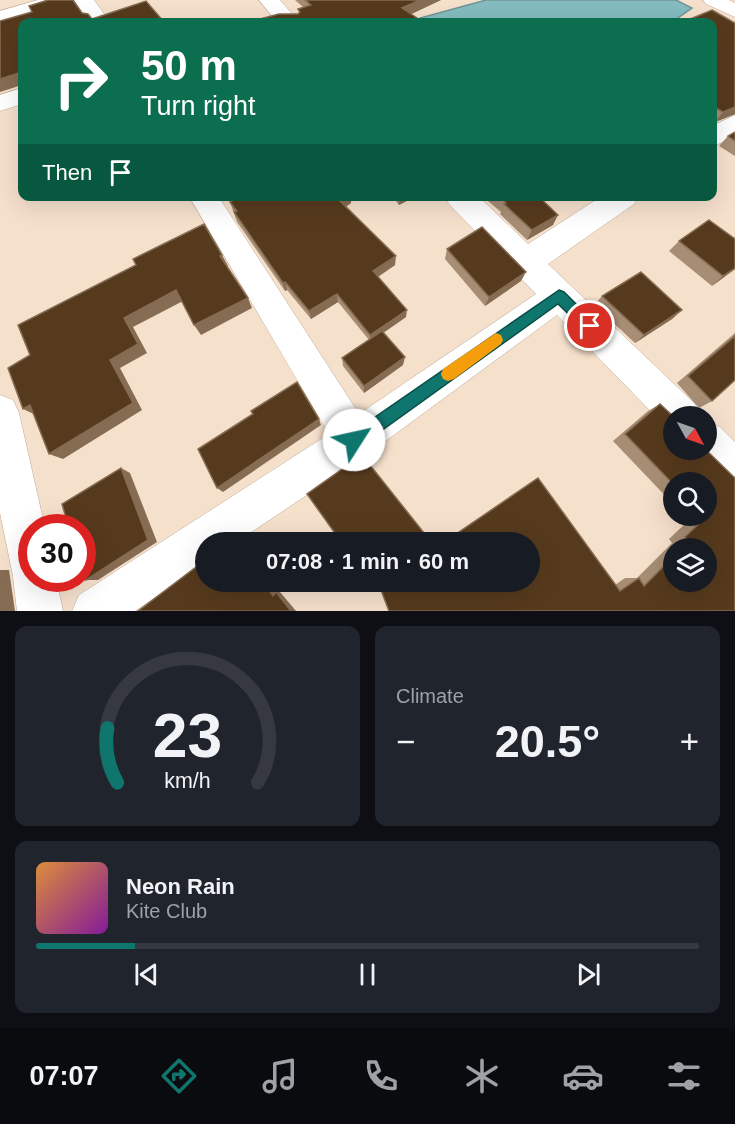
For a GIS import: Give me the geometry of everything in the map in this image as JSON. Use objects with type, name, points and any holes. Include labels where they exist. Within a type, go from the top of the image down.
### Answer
[{"type":"street","points":[[0,18],[60,0]]},
{"type":"street","points":[[84,0],[96,18]]},
{"type":"street","points":[[269,0],[285,18]]},
{"type":"street","points":[[713,0],[735,11]]},
{"type":"street","points":[[0,103],[18,97]]},
{"type":"street","points":[[717,135],[735,124]]},
{"type":"street","points":[[206,201],[354,440]]},
{"type":"street","points":[[464,201],[671,406]]},
{"type":"street","points":[[526,262],[588,205],[604,201]]},
{"type":"street","points":[[95,611],[354,440],[559,296]]},
{"type":"street","points":[[0,413],[21,514]]},
{"type":"street","points":[[717,452],[735,469]]},
{"type":"street","points":[[36,592],[40,611]]},
{"type":"water","points":[[486,0],[676,0],[692,8],[678,18],[420,18]]},
{"type":"building","points":[[48,0],[73,0],[82,13],[88,14],[91,18],[18,18],[18,73],[0,79],[0,21],[32,12],[29,6]]},
{"type":"building","points":[[305,0],[420,0],[402,8],[417,18],[264,18],[279,14],[298,14],[300,12],[298,9],[311,5]]},
{"type":"building","points":[[146,1],[161,18],[95,18]]},
{"type":"building","points":[[712,10],[735,23],[735,107],[723,112],[717,109],[717,18],[693,18]]},
{"type":"building","points":[[735,132],[735,141],[728,136]]},
{"type":"building","points":[[340,201],[396,256],[373,271],[407,310],[370,335],[337,294],[309,311],[285,282],[283,283],[234,212],[237,211],[230,202]]},
{"type":"building","points":[[504,201],[543,201],[558,215],[532,230],[504,204],[506,203]]},
{"type":"building","points":[[709,220],[735,239],[735,268],[723,276],[679,241]]},
{"type":"building","points":[[204,224],[222,255],[220,256],[248,298],[194,325],[176,290],[124,318],[138,344],[110,360],[133,403],[49,454],[30,405],[23,409],[8,368],[30,355],[18,325],[136,265],[133,259]]},
{"type":"building","points":[[482,227],[526,272],[489,297],[447,249]]},
{"type":"building","points":[[641,272],[682,310],[644,335],[602,296]]},
{"type":"building","points":[[382,331],[405,357],[364,386],[342,358]]},
{"type":"building","points":[[735,336],[735,380],[712,401],[688,376]]},
{"type":"building","points":[[297,382],[319,419],[217,488],[198,449],[253,414],[251,411]]},
{"type":"building","points":[[660,404],[663,407],[663,460],[716,460],[735,478],[735,611],[389,611],[382,592],[540,592],[540,532],[459,532],[538,478],[620,591],[639,578],[644,586],[663,567],[663,592],[717,592],[717,538],[685,537],[697,526],[717,526],[717,472],[663,474],[625,434]]},
{"type":"building","points":[[362,455],[423,532],[334,532],[307,494]]},
{"type":"building","points":[[121,468],[148,540],[96,574],[96,514],[65,514],[62,504]]},
{"type":"building","points":[[195,568],[195,592],[270,592],[273,596],[276,592],[291,611],[138,611]]},
{"type":"slow traffic","points":[[448,374],[496,340]]},
{"type":"route","points":[[354,440],[559,296],[590,326]]}]
